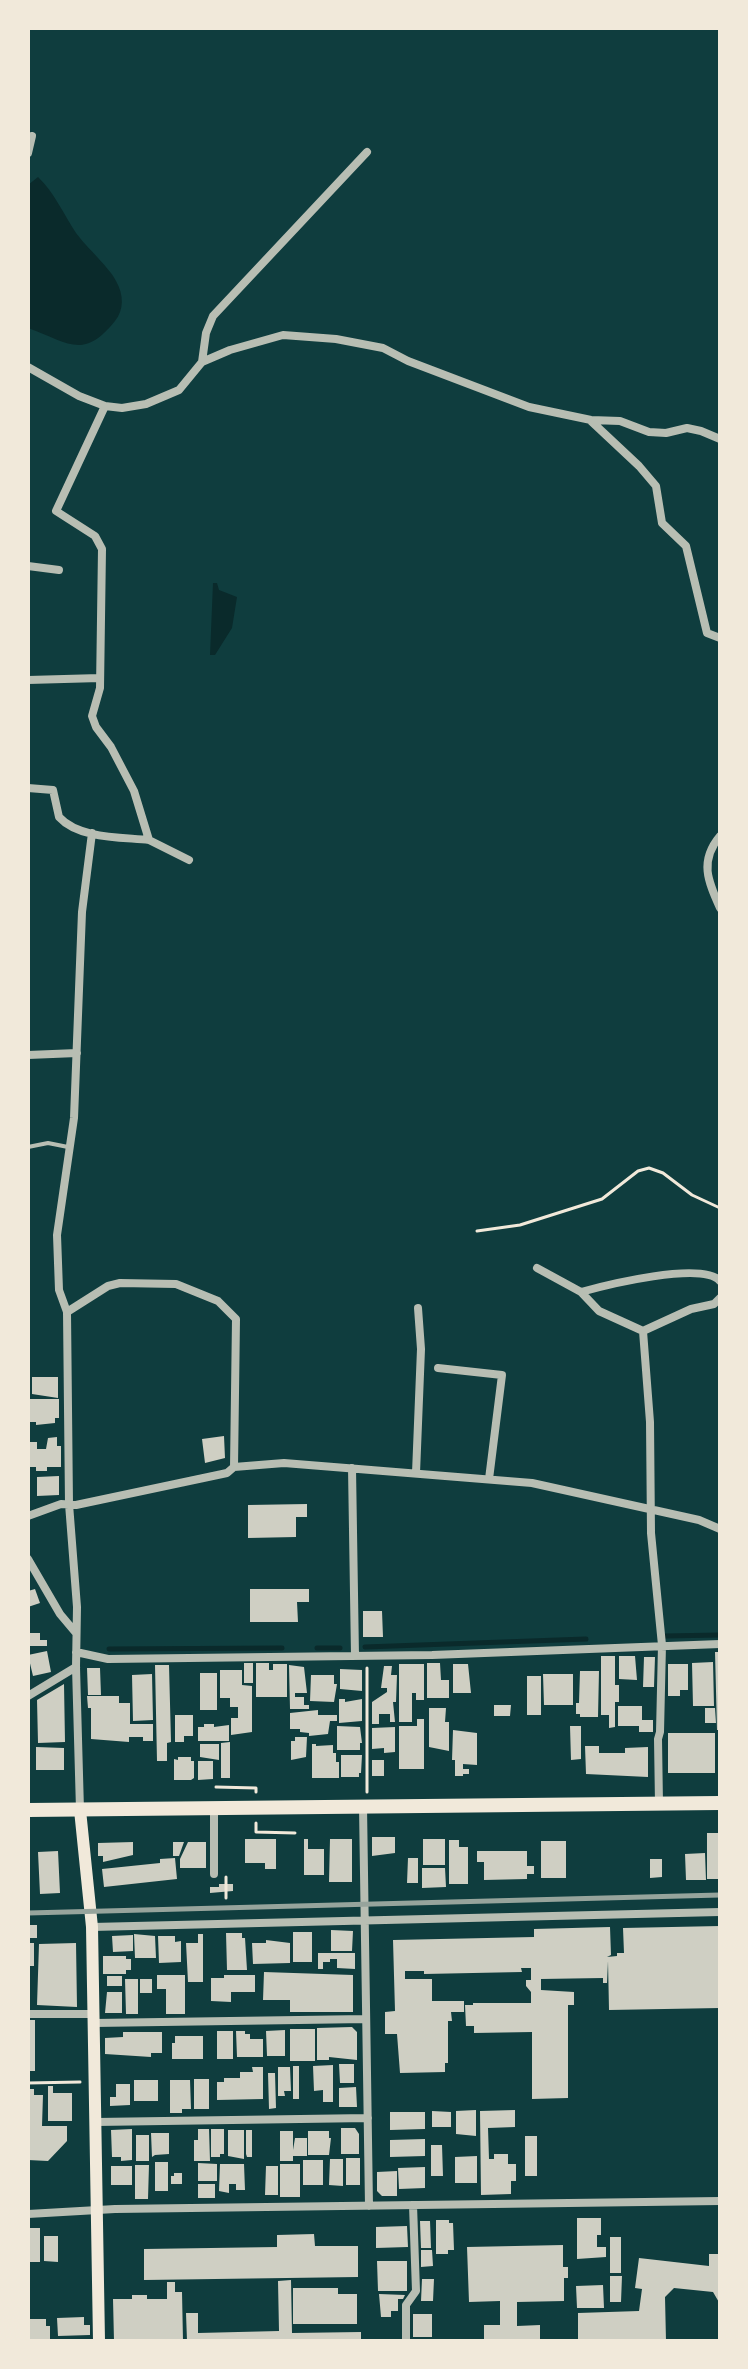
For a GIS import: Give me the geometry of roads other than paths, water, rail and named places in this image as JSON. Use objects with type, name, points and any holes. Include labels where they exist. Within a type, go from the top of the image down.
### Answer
[{"type":"highway","points":[[28,1810],[720,1803]]},
{"type":"main road","points":[[80,1810],[92,1927],[99,2341]]},
{"type":"street","points":[[28,153],[32,136]]},
{"type":"street","points":[[202,362],[206,333],[213,316],[367,152]]},
{"type":"street","points":[[28,367],[79,396],[105,406],[122,408],[146,404],[179,390],[202,362],[230,350],[283,335],[336,339],[383,348],[408,361],[529,407],[591,420],[620,421],[649,432],[666,433],[687,428],[720,439]]},
{"type":"street","points":[[105,406],[56,511],[95,536],[102,549],[100,678],[92,716],[134,791],[149,840]]},
{"type":"street","points":[[591,420],[656,486],[662,523],[686,546],[707,633],[720,638]]},
{"type":"street","points":[[28,566],[59,570]]},
{"type":"street","points":[[28,680],[100,678]]},
{"type":"street","points":[[28,788],[53,790],[59,817],[72,827],[92,833],[149,840],[189,860]]},
{"type":"street","points":[[80,1810],[77,1607],[69,1504],[67,1312],[59,1290],[56,1251],[74,1118],[82,912],[92,833]]},
{"type":"street","points":[[720,836],[706,861],[706,875],[720,908]]},
{"type":"street","points":[[28,1055],[77,1053]]},
{"type":"street","points":[[537,1268],[581,1292],[599,1311],[643,1331],[691,1309],[714,1304],[720,1298]]},
{"type":"street","points":[[581,1292],[623,1279],[707,1272],[720,1281]]},
{"type":"street","points":[[67,1312],[108,1286],[120,1283],[176,1284],[218,1301],[236,1319],[234,1467]]},
{"type":"street","points":[[416,1473],[421,1349],[418,1308]]},
{"type":"street","points":[[643,1331],[650,1422],[650,1511],[662,1645],[659,1804]]},
{"type":"street","points":[[438,1368],[502,1375],[489,1479]]},
{"type":"street","points":[[28,1516],[61,1504],[227,1473],[234,1467],[284,1463],[532,1483],[699,1520],[720,1529]]},
{"type":"street","points":[[352,1468],[355,1656]]},
{"type":"street","points":[[28,1559],[60,1614],[76,1634]]},
{"type":"street","points":[[76,1652],[108,1659],[366,1656],[720,1644]]},
{"type":"street","points":[[28,1696],[76,1667]]},
{"type":"street","points":[[365,1806],[369,2206]]},
{"type":"street","points":[[214,1808],[214,1874]]},
{"type":"street","points":[[92,1927],[720,1912]]},
{"type":"street","points":[[28,2014],[94,2019],[366,2019]]},
{"type":"street","points":[[96,2122],[368,2118]]},
{"type":"street","points":[[28,2214],[720,2201]]},
{"type":"street","points":[[406,2341],[406,2305],[416,2291],[413,2205]]},
{"type":"lane","points":[[28,1147],[48,1143],[68,1147]]},
{"type":"water","points":[[38,177],[76,233],[113,276],[120,292],[122,302],[118,317],[94,341],[74,345],[28,328],[28,185]]},
{"type":"water","points":[[213,583],[217,583],[219,590],[237,597],[232,628],[215,655],[210,655]]},
{"type":"waterway","points":[[665,1636],[720,1635]]},
{"type":"waterway","points":[[365,1647],[586,1639]]},
{"type":"waterway","points":[[109,1649],[282,1648]]},
{"type":"waterway","points":[[317,1648],[340,1648]]},
{"type":"railway","points":[[28,1913],[720,1895]]}]
